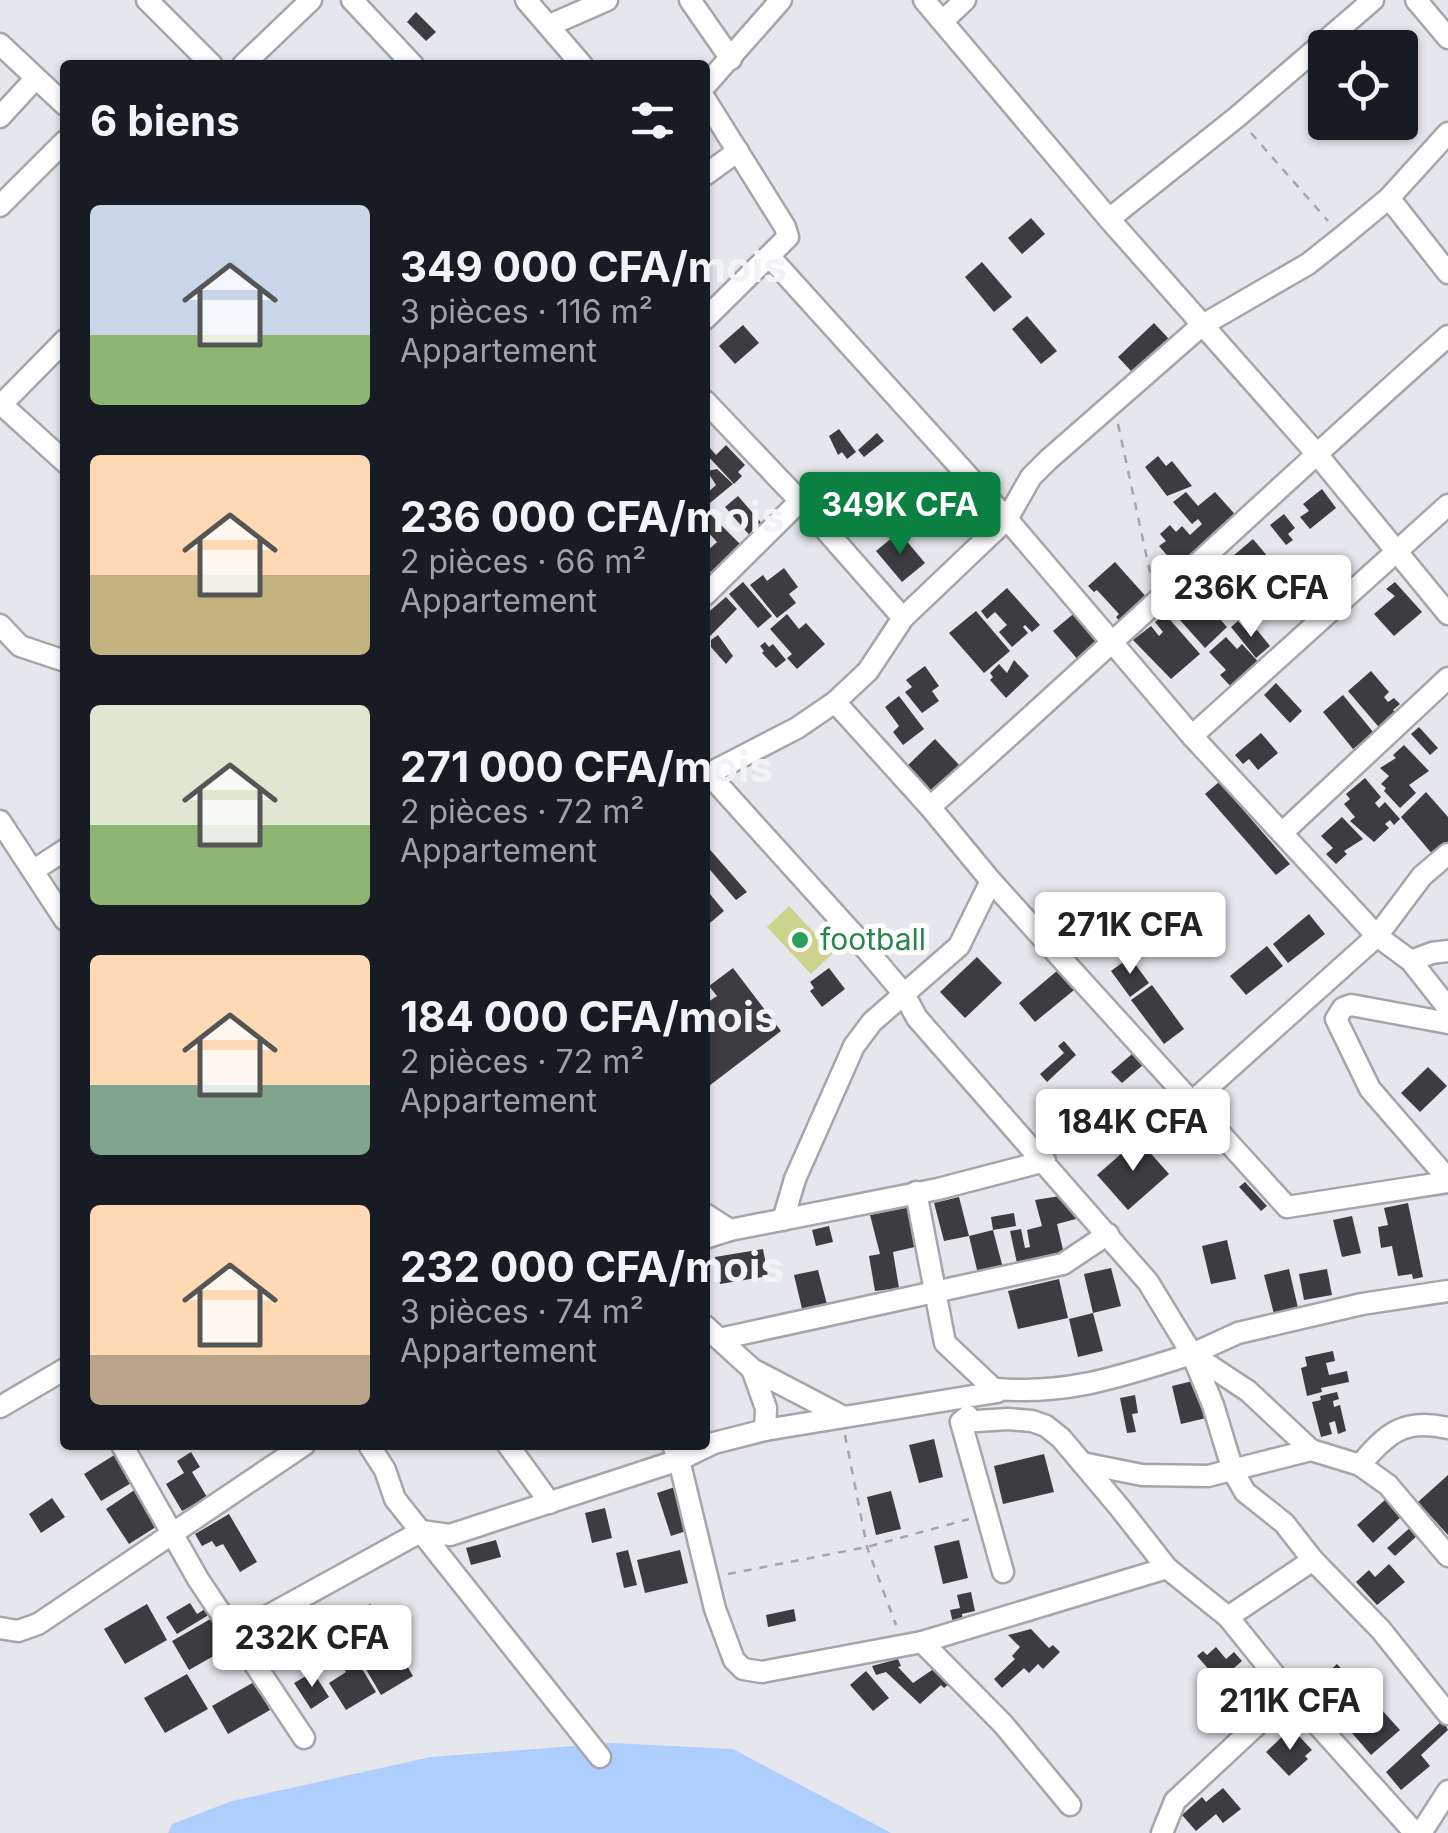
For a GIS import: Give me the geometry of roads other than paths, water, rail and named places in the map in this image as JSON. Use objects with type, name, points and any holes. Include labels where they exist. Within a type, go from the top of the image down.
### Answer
[{"type":"street","points":[[147,0],[207,60]]},
{"type":"street","points":[[248,60],[311,0]]},
{"type":"street","points":[[352,0],[408,60]]},
{"type":"street","points":[[526,0],[578,60]]},
{"type":"street","points":[[550,26],[607,0]]},
{"type":"street","points":[[690,0],[731,59]]},
{"type":"street","points":[[710,81],[781,0]]},
{"type":"street","points":[[924,0],[1108,219],[1316,453],[1448,614]]},
{"type":"street","points":[[944,20],[965,0]]},
{"type":"street","points":[[1108,219],[1238,117],[1372,0]]},
{"type":"street","points":[[1416,0],[1448,38]]},
{"type":"street","points":[[0,44],[60,101]]},
{"type":"street","points":[[0,117],[35,79]]},
{"type":"street","points":[[710,108],[788,237],[710,315]]},
{"type":"street","points":[[710,770],[782,737],[835,702],[868,671],[903,618],[1007,519],[1031,477],[1202,326],[1308,264],[1342,237],[1388,198],[1448,133]]},
{"type":"street","points":[[0,206],[60,145]]},
{"type":"street","points":[[710,171],[738,151]]},
{"type":"street","points":[[1388,198],[1448,273]]},
{"type":"street","points":[[770,256],[1007,519],[1192,736],[1377,936],[1411,961],[1448,1008]]},
{"type":"street","points":[[930,807],[1115,643],[1316,453],[1448,336]]},
{"type":"street","points":[[60,345],[0,405],[60,458]]},
{"type":"street","points":[[710,417],[800,501],[903,618]]},
{"type":"street","points":[[710,589],[800,501]]},
{"type":"street","points":[[1192,736],[1448,505]]},
{"type":"street","points":[[0,625],[20,646],[60,656]]},
{"type":"street","points":[[0,656],[20,646]]},
{"type":"street","points":[[1282,833],[1448,678]]},
{"type":"street","points":[[835,702],[930,807],[990,881],[1287,1207],[1448,1180]]},
{"type":"street","points":[[710,776],[904,994],[917,1018],[1148,1282],[1192,1354],[1233,1471],[1245,1492],[1284,1523],[1313,1560],[1444,1701]]},
{"type":"street","points":[[2,829],[60,912]]},
{"type":"street","points":[[34,870],[60,853]]},
{"type":"street","points":[[1193,1101],[1377,936],[1422,876],[1448,854]]},
{"type":"street","points":[[783,1220],[795,1178],[854,1046],[872,1022],[959,946],[990,881]]},
{"type":"street","points":[[1411,961],[1432,952],[1448,951]]},
{"type":"street","points":[[1448,1024],[1351,1005],[1336,1019],[1370,1088],[1448,1180]]},
{"type":"street","points":[[710,1236],[1045,1161]]},
{"type":"street","points":[[916,1192],[945,1343],[997,1392]]},
{"type":"street","points":[[710,1217],[730,1230]]},
{"type":"street","points":[[712,1333],[936,1294],[1063,1264],[1108,1234]]},
{"type":"street","points":[[961,1422],[997,1389],[1040,1392],[1093,1384],[1192,1354],[1238,1332],[1362,1304],[1448,1291]]},
{"type":"street","points":[[712,1333],[752,1369],[842,1416]]},
{"type":"street","points":[[1192,1354],[1248,1392],[1311,1450],[1360,1465],[1388,1485],[1448,1556]]},
{"type":"street","points":[[752,1369],[766,1408],[765,1430]]},
{"type":"street","points":[[0,1407],[60,1372]]},
{"type":"street","points":[[710,1444],[842,1416],[997,1392]]},
{"type":"street","points":[[961,1422],[1032,1421],[1061,1438],[1167,1568],[1228,1617],[1290,1694],[1418,1833],[1448,1791]]},
{"type":"street","points":[[961,1422],[1004,1572]]},
{"type":"street","points":[[1360,1465],[1395,1430],[1420,1423],[1448,1428]]},
{"type":"street","points":[[125,1450],[170,1532],[304,1738]]},
{"type":"street","points":[[0,1628],[18,1630],[38,1624],[296,1450]]},
{"type":"street","points":[[373,1450],[385,1470],[394,1499],[600,1758]]},
{"type":"street","points":[[512,1450],[550,1504]]},
{"type":"street","points":[[1082,1463],[1142,1474],[1208,1476],[1311,1450]]},
{"type":"street","points":[[234,1634],[422,1532],[450,1535],[550,1504],[676,1452],[715,1609],[734,1660],[743,1669],[762,1672],[912,1644],[1167,1568]]},
{"type":"street","points":[[1228,1617],[1313,1560]]},
{"type":"street","points":[[912,1644],[1003,1724],[1070,1804]]},
{"type":"street","points":[[1162,1833],[1175,1801],[1290,1694]]},
{"type":"water","points":[[612,1743],[733,1749],[891,1833],[168,1833],[172,1824],[232,1801],[431,1757]]},
{"type":"place","name":"football","points":[[800,940]]}]
